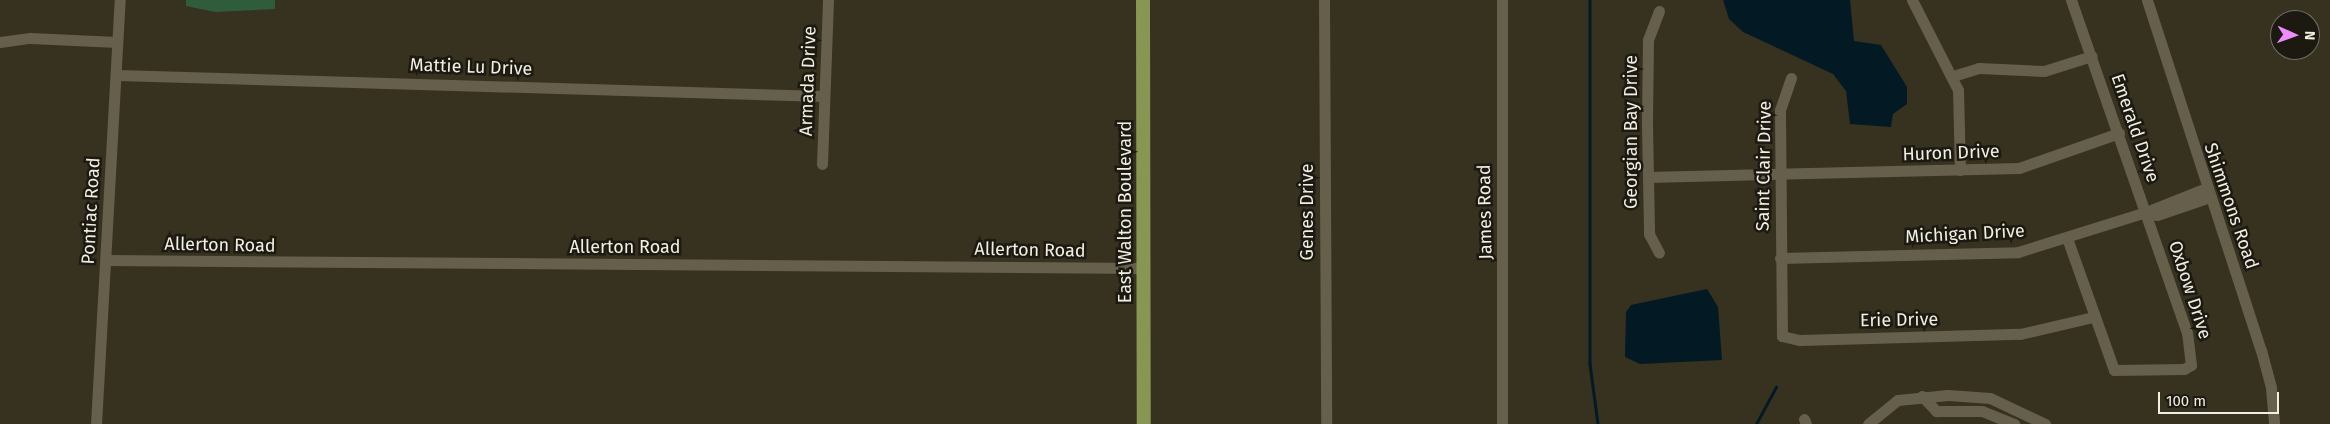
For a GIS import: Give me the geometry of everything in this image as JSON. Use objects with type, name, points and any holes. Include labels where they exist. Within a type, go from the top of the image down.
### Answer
[{"type":"main road","name":"East Walton Boulevard","points":[[1144,0],[1144,424]]},
{"type":"street","name":"Pontiac Road","points":[[96,424],[120,0]]},
{"type":"street","name":"Armada Drive","points":[[822,164],[828,0]]},
{"type":"street","name":"Genes Drive","points":[[1324,0],[1326,424]]},
{"type":"street","name":"James Road","points":[[1502,0],[1502,424]]},
{"type":"street","points":[[1912,0],[1953,76],[1960,170]]},
{"type":"street","name":"Emerald Drive","points":[[2071,0],[2146,212]]},
{"type":"street","name":"Shimmons Road","points":[[2147,0],[2208,193],[2261,350],[2271,388],[2274,424]]},
{"type":"street","name":"Georgian Bay Drive","points":[[1659,11],[1648,40],[1650,234],[1659,253]]},
{"type":"street","points":[[0,42],[30,38],[117,42]]},
{"type":"street","points":[[1953,76],[1979,68],[2044,71],[2092,56]]},
{"type":"street","name":"Mattie Lu Drive","points":[[117,75],[824,96]]},
{"type":"street","name":"Saint Clair Drive","points":[[1780,258],[1780,98],[1791,78]]},
{"type":"street","name":"Huron Drive","points":[[1648,177],[2019,168],[2119,134]]},
{"type":"street","name":"Michigan Drive","points":[[1780,258],[2018,252],[2208,193]]},
{"type":"street","name":"Oxbow Drive","points":[[2093,317],[2114,370],[2184,369],[2191,365],[2187,333],[2146,212]]},
{"type":"street","points":[[2067,238],[2093,317]]},
{"type":"street","name":"Erie Drive","points":[[1780,258],[1780,325],[1789,340],[2020,334],[2093,317]]},
{"type":"street","name":"Allerton Road","points":[[106,260],[1144,268]]},
{"type":"street","points":[[1922,396],[1936,411],[1982,411],[2015,424]]},
{"type":"street","points":[[1868,424],[1885,405],[1922,396],[1990,398],[2045,424]]},
{"type":"green space","points":[[186,0],[275,0],[275,9],[215,12],[186,6]]},
{"type":"water","points":[[1723,0],[1850,0],[1854,41],[1881,45],[1907,87],[1907,104],[1893,114],[1891,127],[1850,124],[1846,91],[1833,74],[1743,32],[1729,19]]},
{"type":"water","points":[[1707,289],[1718,307],[1722,360],[1640,364],[1625,357],[1626,312],[1631,305]]},
{"type":"waterway","points":[[1590,0],[1590,364],[1598,424]]},
{"type":"waterway","points":[[1756,424],[1776,387]]}]
